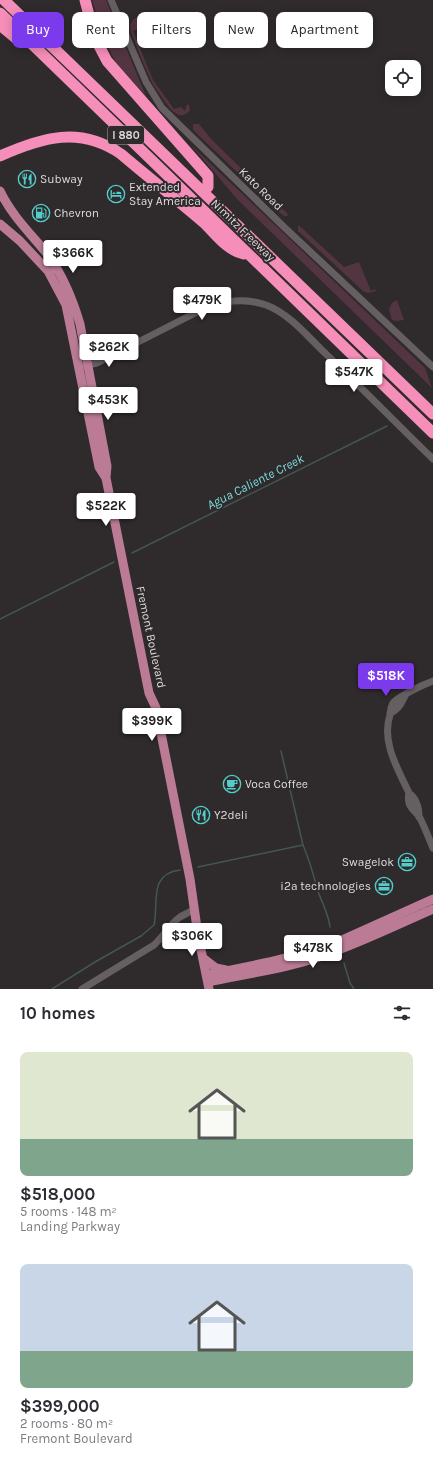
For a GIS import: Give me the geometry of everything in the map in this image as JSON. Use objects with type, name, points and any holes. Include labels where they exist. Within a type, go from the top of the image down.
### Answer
[{"type":"highway","name":"I 880","points":[[4,0],[433,414]]},
{"type":"highway","name":"Nimitz Freeway","points":[[12,0],[433,405]]},
{"type":"highway","points":[[85,0],[95,38],[107,61],[208,176],[208,187]]},
{"type":"highway","name":"Nimitz Freeway","points":[[0,13],[433,433]]},
{"type":"highway","points":[[0,25],[87,97]]},
{"type":"highway","points":[[0,156],[33,143],[58,137],[86,138],[98,141],[121,154],[238,253],[251,256]]},
{"type":"main road","name":"Fremont Boulevard","points":[[0,191],[20,223],[61,274],[77,312],[83,365]]},
{"type":"main road","name":"Fremont Boulevard","points":[[0,224],[20,241],[48,271],[66,305],[83,365],[107,466],[106,478],[149,693],[156,708],[190,879],[194,909],[208,982]]},
{"type":"main road","points":[[20,241],[28,244],[34,250],[43,250]]},
{"type":"main road","points":[[42,264],[46,265],[55,274],[61,274]]},
{"type":"main road","points":[[208,982],[230,970],[324,948],[433,899]]},
{"type":"main road","points":[[208,982],[317,958],[433,909]]},
{"type":"main road","points":[[203,958],[216,968],[230,970]]},
{"type":"street","name":"Kato Road","points":[[112,0],[146,82],[162,108],[433,368]]},
{"type":"street","points":[[83,365],[97,363],[201,310],[216,304],[237,300],[257,303],[276,310],[294,323],[379,404],[433,459]]},
{"type":"street","points":[[433,681],[418,687],[405,696],[396,711],[390,713],[387,723],[389,745],[392,756],[409,793],[414,797],[419,809],[419,817],[433,848]]},
{"type":"street","points":[[82,989],[154,945],[180,917],[194,909]]},
{"type":"shaded area","points":[[92,0],[106,0],[111,12],[96,12]]},
{"type":"shaded area","points":[[136,18],[137,29],[133,31],[137,41],[137,47],[130,29],[132,21]]},
{"type":"shaded area","points":[[108,48],[126,48],[146,96],[116,63]]},
{"type":"shaded area","points":[[138,48],[140,48],[153,80],[174,109],[181,107],[185,111],[186,106],[189,104],[190,110],[186,114],[178,114],[170,108],[153,84]]},
{"type":"shaded area","points":[[193,124],[199,124],[212,140],[287,213],[288,216],[284,216],[280,213],[193,130]]},
{"type":"shaded area","points":[[190,144],[425,368],[432,388],[237,199]]},
{"type":"shaded area","points":[[298,225],[344,267],[359,262],[371,291],[375,289],[376,291],[368,293],[363,291],[298,231]]},
{"type":"shaded area","points":[[397,300],[404,320],[392,320],[389,310],[392,303]]},
{"type":"waterway","name":"Agua Caliente Creek","points":[[132,553],[387,426]]},
{"type":"waterway","name":"Agua Caliente Creek","points":[[0,619],[114,562]]},
{"type":"waterway","points":[[281,751],[303,845]]},
{"type":"waterway","points":[[198,867],[303,845],[328,916],[330,927]]},
{"type":"waterway","points":[[52,989],[141,936],[154,925],[159,883],[163,877],[180,870]]},
{"type":"waterway","points":[[344,963],[350,983],[354,989]]},
{"type":"place","name":"Subway","points":[[27,179]]},
{"type":"place","name":"Extended Stay America","points":[[116,194]]},
{"type":"place","name":"Chevron","points":[[41,213]]},
{"type":"place","name":"Voca Coffee","points":[[232,784]]},
{"type":"place","name":"Y2deli","points":[[201,815]]},
{"type":"place","name":"Swagelok","points":[[407,862]]},
{"type":"place","name":"i2a technologies","points":[[384,886]]}]
